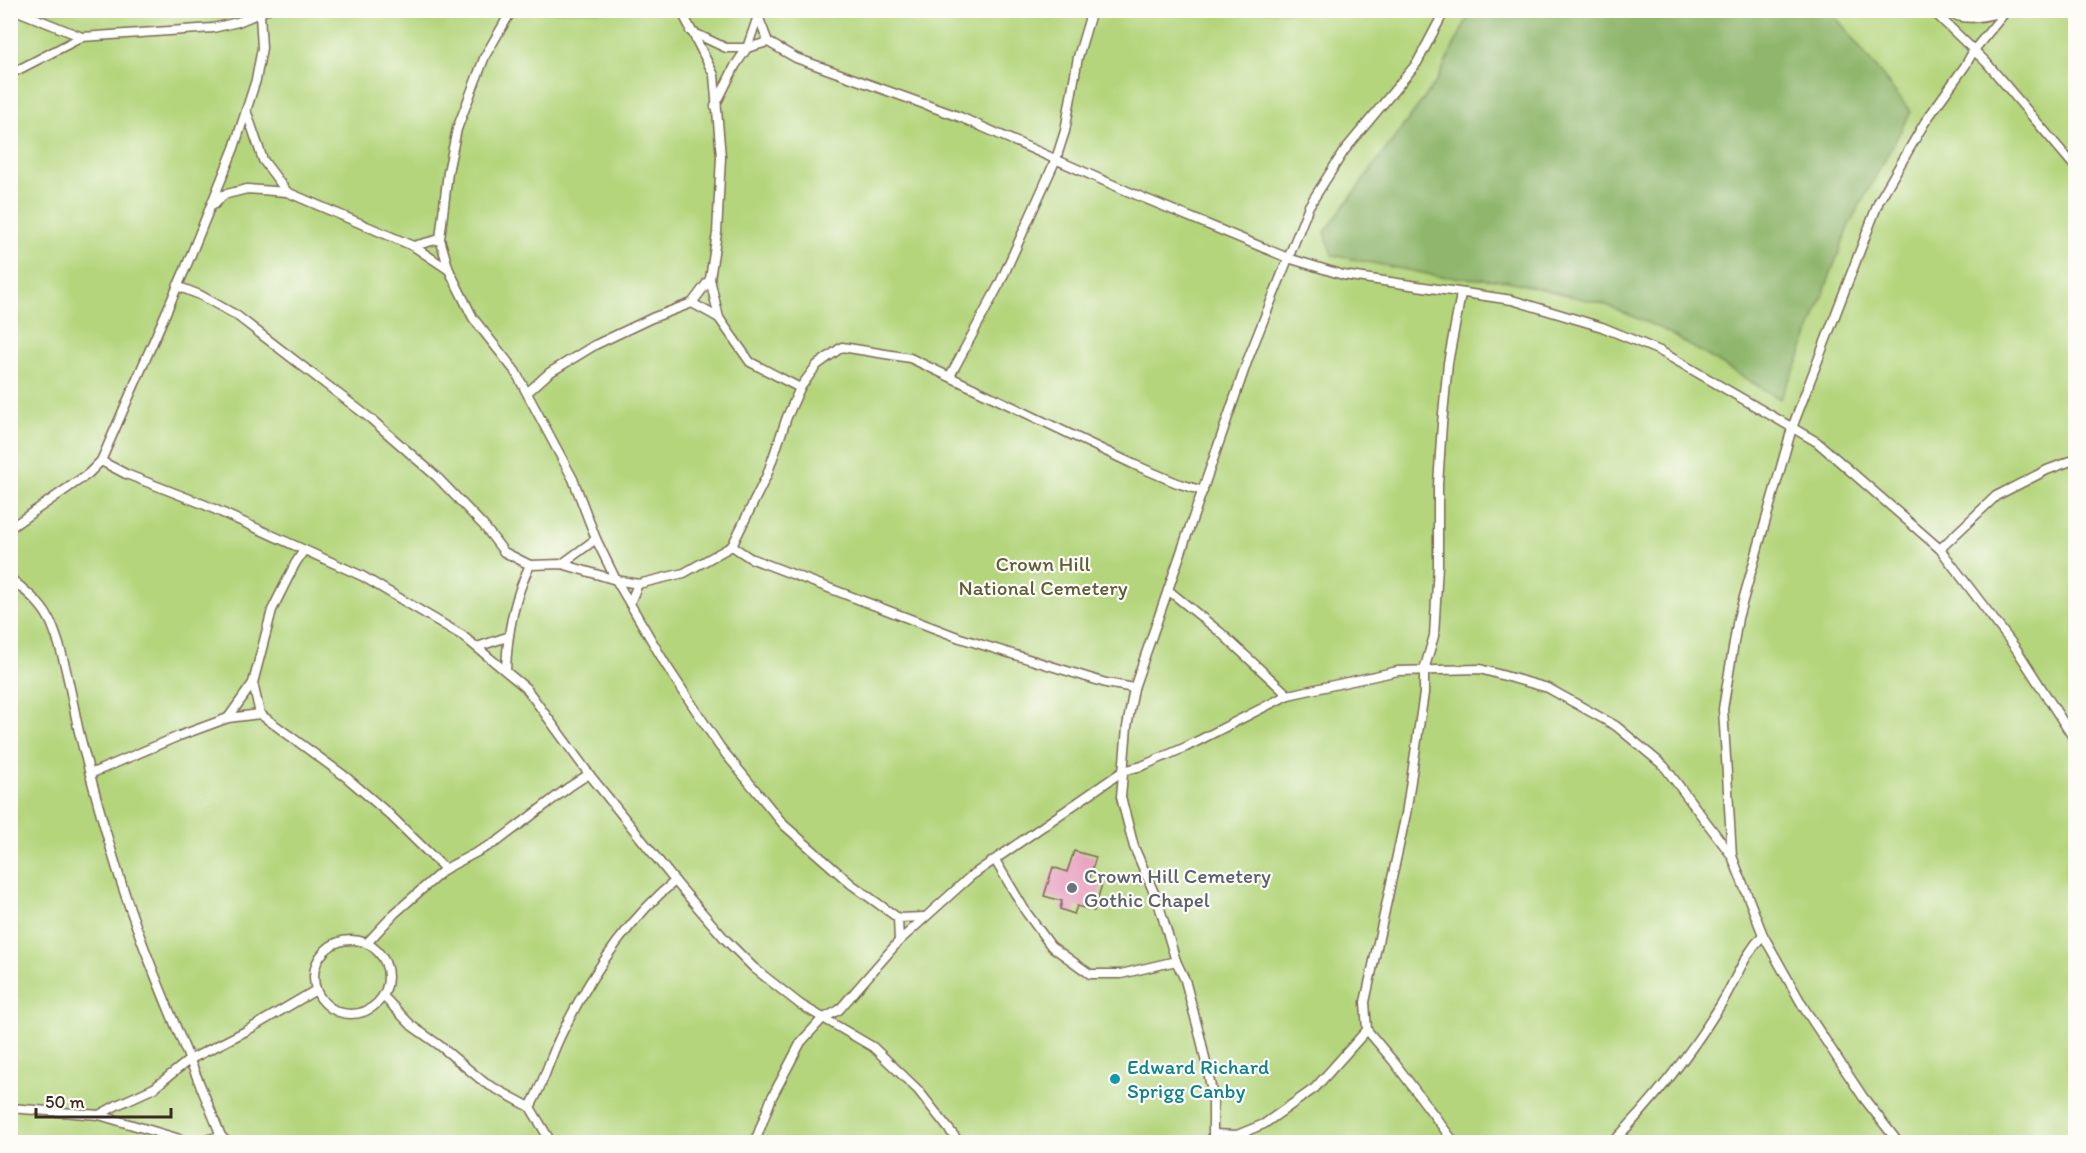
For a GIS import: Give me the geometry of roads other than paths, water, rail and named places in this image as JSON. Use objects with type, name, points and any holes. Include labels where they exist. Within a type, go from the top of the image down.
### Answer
[{"type":"lane","points":[[15,10],[82,37]]},
{"type":"lane","points":[[512,10],[485,56],[458,129],[448,172],[440,239],[449,270],[473,318],[515,371],[528,392],[573,479],[596,539],[616,580],[666,665],[720,747],[784,825],[851,884],[898,918],[924,917]]},
{"type":"lane","points":[[681,10],[714,75],[721,157],[717,233],[710,279],[719,318],[750,362],[800,388]]},
{"type":"lane","points":[[950,376],[1000,283],[1056,159],[1065,131],[1078,57],[1092,10]]},
{"type":"lane","points":[[1367,1030],[1315,1088],[1264,1124],[1237,1135],[1213,1138],[1213,1096],[1185,980],[1176,961],[1158,902],[1134,847],[1121,797],[1127,727],[1134,688],[1248,359],[1309,206],[1338,160],[1417,63],[1445,10]]},
{"type":"lane","points":[[1932,10],[1974,50],[2076,168]]},
{"type":"lane","points":[[1943,10],[1951,15],[1976,19],[2007,11]]},
{"type":"lane","points":[[1732,856],[1723,709],[1738,618],[1792,428],[1879,201],[1925,122],[1974,50],[2007,11]]},
{"type":"lane","points":[[10,74],[82,37],[213,28],[261,12],[262,48],[256,80],[234,148],[101,462],[88,474],[10,528]]},
{"type":"lane","points":[[715,106],[747,48],[758,13]]},
{"type":"lane","points":[[758,13],[768,42],[796,58],[960,117],[1288,258],[1343,275],[1512,300],[1611,331],[1660,351],[1817,442],[1940,549],[2017,650],[2076,742]]},
{"type":"lane","points":[[690,31],[726,48],[747,48],[768,42]]},
{"type":"lane","points":[[246,110],[262,160],[287,192]]},
{"type":"lane","points":[[210,208],[223,195],[247,189],[287,192],[413,246],[449,270]]},
{"type":"lane","points":[[413,246],[440,239]]},
{"type":"lane","points":[[528,392],[549,373],[594,345],[652,318],[692,303],[710,279]]},
{"type":"lane","points":[[177,286],[200,295],[236,315],[371,419],[437,477],[484,526],[504,552],[530,565],[562,564],[638,584],[684,573],[732,546],[767,476],[787,417],[800,388],[817,364],[842,347],[910,358],[1135,465],[1177,483],[1203,491]]},
{"type":"lane","points":[[1454,1143],[1394,1062],[1367,1030],[1365,1002],[1406,814],[1422,702],[1424,670],[1434,636],[1442,424],[1448,363],[1461,294]]},
{"type":"lane","points":[[692,303],[719,318]]},
{"type":"lane","points":[[1940,549],[1996,496],[2047,470],[2076,459]]},
{"type":"lane","points":[[101,462],[362,576],[463,636],[526,688],[589,774],[724,938],[754,968],[801,1005],[873,1047],[918,1090],[959,1143]]},
{"type":"lane","points":[[562,564],[596,539]]},
{"type":"lane","points":[[732,546],[750,558],[960,638],[1106,683],[1134,688]]},
{"type":"lane","points":[[228,718],[253,683],[272,610],[304,550]]},
{"type":"lane","points":[[506,671],[507,637],[517,598],[530,565]]},
{"type":"lane","points":[[10,578],[34,598],[52,624],[90,774],[122,886],[189,1059],[224,1139],[197,1143]]},
{"type":"lane","points":[[630,603],[638,584]]},
{"type":"lane","points":[[1168,590],[1220,632],[1288,695]]},
{"type":"lane","points":[[477,648],[507,637]]},
{"type":"lane","points":[[755,1143],[772,1097],[801,1042],[822,1019],[839,1011],[899,941],[971,876],[1087,794],[1123,771],[1142,766],[1186,747],[1288,695],[1398,671],[1480,669],[1548,688],[1616,726],[1664,766],[1732,856],[1763,935],[1804,1008],[1863,1097],[1899,1143]]},
{"type":"lane","points":[[253,683],[260,714],[346,777],[389,814],[445,868]]},
{"type":"lane","points":[[90,774],[228,718],[260,714]]},
{"type":"lane","points":[[367,943],[395,913],[445,868],[498,841],[589,774]]},
{"type":"lane","points":[[995,860],[1026,912],[1051,946],[1090,974],[1121,974],[1176,961]]},
{"type":"lane","points":[[530,1107],[540,1090],[562,1033],[584,990],[615,943],[659,894],[675,881]]},
{"type":"lane","points":[[898,918],[899,941]]},
{"type":"lane","points":[[1614,1143],[1653,1101],[1690,1051],[1719,1008],[1749,951],[1763,935]]},
{"type":"lane","points":[[354,939],[367,943],[379,952],[386,963],[387,984],[383,996],[369,1010],[349,1014],[336,1011],[323,1002],[316,990],[314,969],[319,957],[327,948],[340,941],[354,939]]},
{"type":"lane","points":[[99,1116],[154,1088],[189,1059],[246,1031],[316,990]]},
{"type":"lane","points":[[383,996],[412,1026],[485,1083],[530,1107],[551,1143]]},
{"type":"lane","points":[[10,1108],[99,1116],[190,1143]]},
{"type":"place","name":"Crown Hill Cemetery Gothic Chapel","points":[[1072,888]]},
{"type":"place","name":"Edward Richard Sprigg Canby","points":[[1115,1079]]},
{"type":"park label","name":"Crown Hill National Cemetery","points":[[1043,576]]}]
